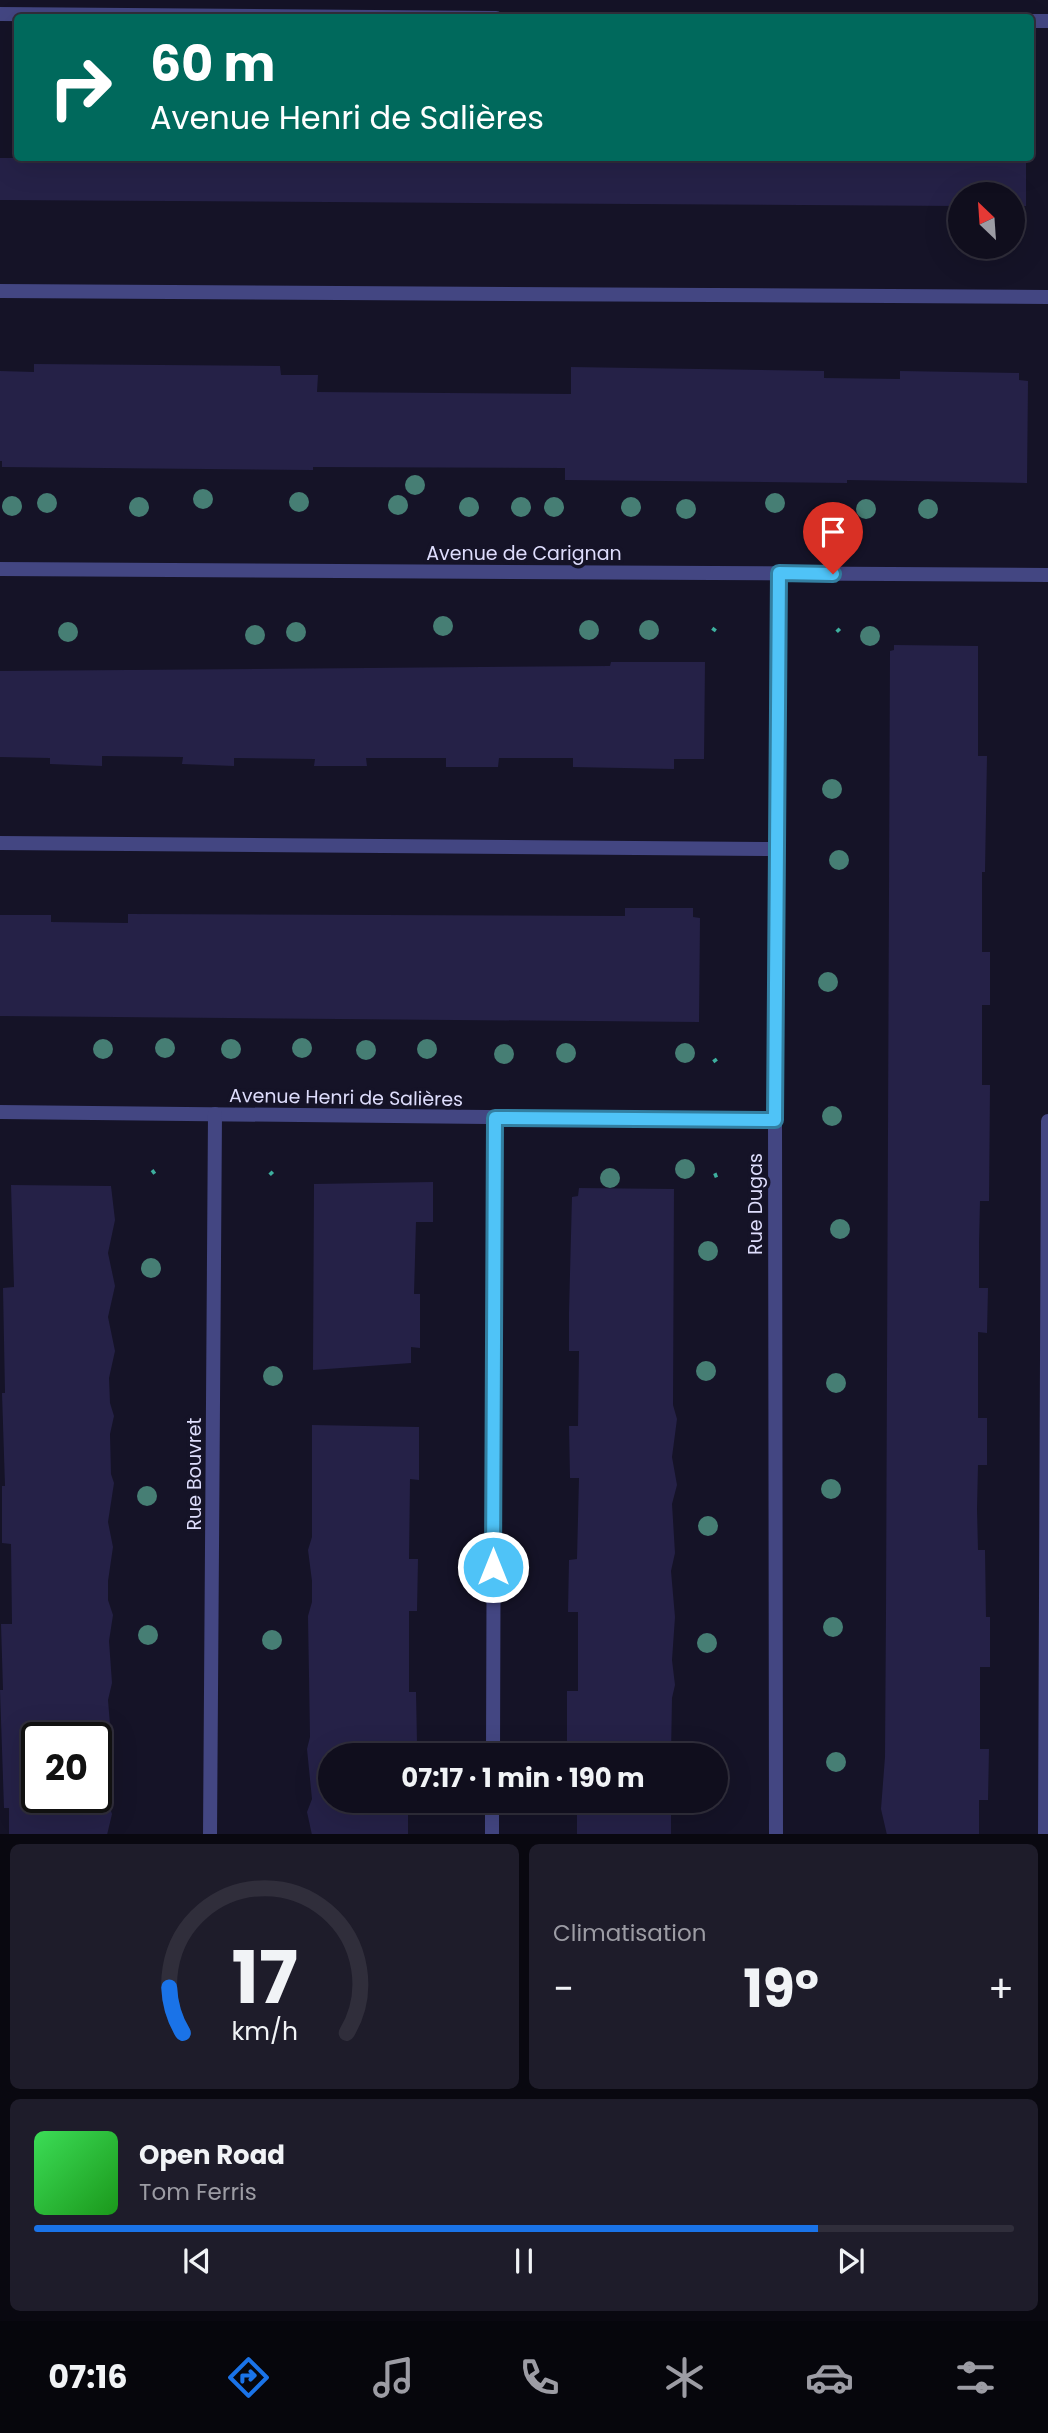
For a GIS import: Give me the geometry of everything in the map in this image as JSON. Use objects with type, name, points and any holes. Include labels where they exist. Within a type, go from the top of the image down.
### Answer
[{"type":"street","points":[[0,291],[1048,297]]},
{"type":"street","name":"Avenue de Carignan","points":[[0,569],[1048,575]]},
{"type":"street","name":"Rue Dugas","points":[[776,1834],[775,1120],[779,573]]},
{"type":"street","points":[[0,843],[777,849]]},
{"type":"street","name":"Avenue Henri de Salières","points":[[0,1112],[775,1120]]},
{"type":"street","name":"Rue Bouvret","points":[[210,1834],[215,1114]]},
{"type":"street","points":[[493,1743],[495,1118]]},
{"type":"street","points":[[1045,1834],[1048,1121]]},
{"type":"street","points":[[492,1813],[492,1834]]},
{"type":"building","points":[[0,158],[14,158],[14,161],[1026,161],[1026,182],[948,182],[948,206],[0,200]]},
{"type":"building","points":[[34,364],[280,366],[281,375],[318,375],[317,392],[571,394],[571,367],[824,371],[824,378],[900,379],[900,371],[1019,373],[1019,380],[1028,381],[1027,483],[565,480],[565,468],[313,467],[313,470],[2,467],[0,371],[34,372]]},
{"type":"building","points":[[894,645],[978,646],[978,756],[987,756],[982,952],[990,952],[990,1005],[982,1005],[982,1085],[990,1085],[989,1201],[980,1201],[979,1288],[988,1288],[987,1333],[978,1332],[978,1418],[987,1418],[987,1465],[978,1465],[977,1509],[978,1550],[985,1550],[986,1617],[990,1617],[990,1667],[980,1667],[980,1749],[989,1749],[988,1800],[979,1800],[979,1834],[887,1834],[881,1809],[885,1757],[890,651],[894,650]]},
{"type":"building","points":[[611,662],[705,662],[704,759],[674,759],[674,769],[573,767],[573,758],[499,758],[498,767],[446,767],[446,758],[366,758],[367,766],[314,766],[315,759],[234,758],[234,766],[182,764],[183,757],[102,756],[102,766],[50,764],[50,758],[0,757],[0,671],[610,666]]},
{"type":"building","points":[[625,908],[693,908],[693,917],[700,918],[699,1022],[0,1016],[0,915],[51,915],[51,922],[128,923],[128,914],[625,916]]},
{"type":"building","points":[[433,1182],[433,1222],[416,1222],[414,1294],[420,1294],[420,1348],[411,1347],[411,1363],[313,1370],[314,1184]]},
{"type":"building","points":[[11,1185],[111,1186],[115,1220],[108,1253],[115,1286],[108,1317],[115,1351],[109,1378],[110,1403],[114,1416],[110,1434],[111,1474],[114,1483],[108,1522],[113,1547],[108,1581],[108,1600],[113,1615],[109,1641],[112,1683],[108,1700],[110,1722],[21,1722],[21,1813],[112,1813],[107,1834],[9,1834],[9,1808],[4,1808],[0,1690],[3,1690],[1,1624],[12,1624],[11,1544],[2,1543],[2,1486],[5,1486],[2,1393],[5,1393],[3,1288],[14,1287]]},
{"type":"building","points":[[579,1188],[674,1189],[673,1405],[677,1419],[672,1457],[677,1485],[672,1504],[675,1553],[671,1571],[675,1617],[672,1660],[675,1685],[672,1698],[671,1743],[567,1743],[567,1691],[578,1691],[578,1612],[568,1612],[569,1560],[577,1559],[579,1478],[570,1478],[569,1426],[578,1426],[579,1351],[569,1351],[569,1312],[572,1197],[578,1196]]},
{"type":"building","points":[[312,1425],[419,1427],[419,1480],[410,1479],[409,1559],[418,1559],[417,1611],[409,1611],[409,1692],[416,1692],[417,1743],[318,1743],[318,1813],[408,1813],[408,1834],[312,1834],[307,1812],[312,1799],[307,1749],[310,1737],[308,1616],[312,1602],[308,1550],[312,1537]]},
{"type":"building","points":[[577,1813],[671,1813],[671,1834],[577,1834]]},
{"type":"route","points":[[493,1567],[495,1118],[775,1120],[779,573],[833,574]]}]
